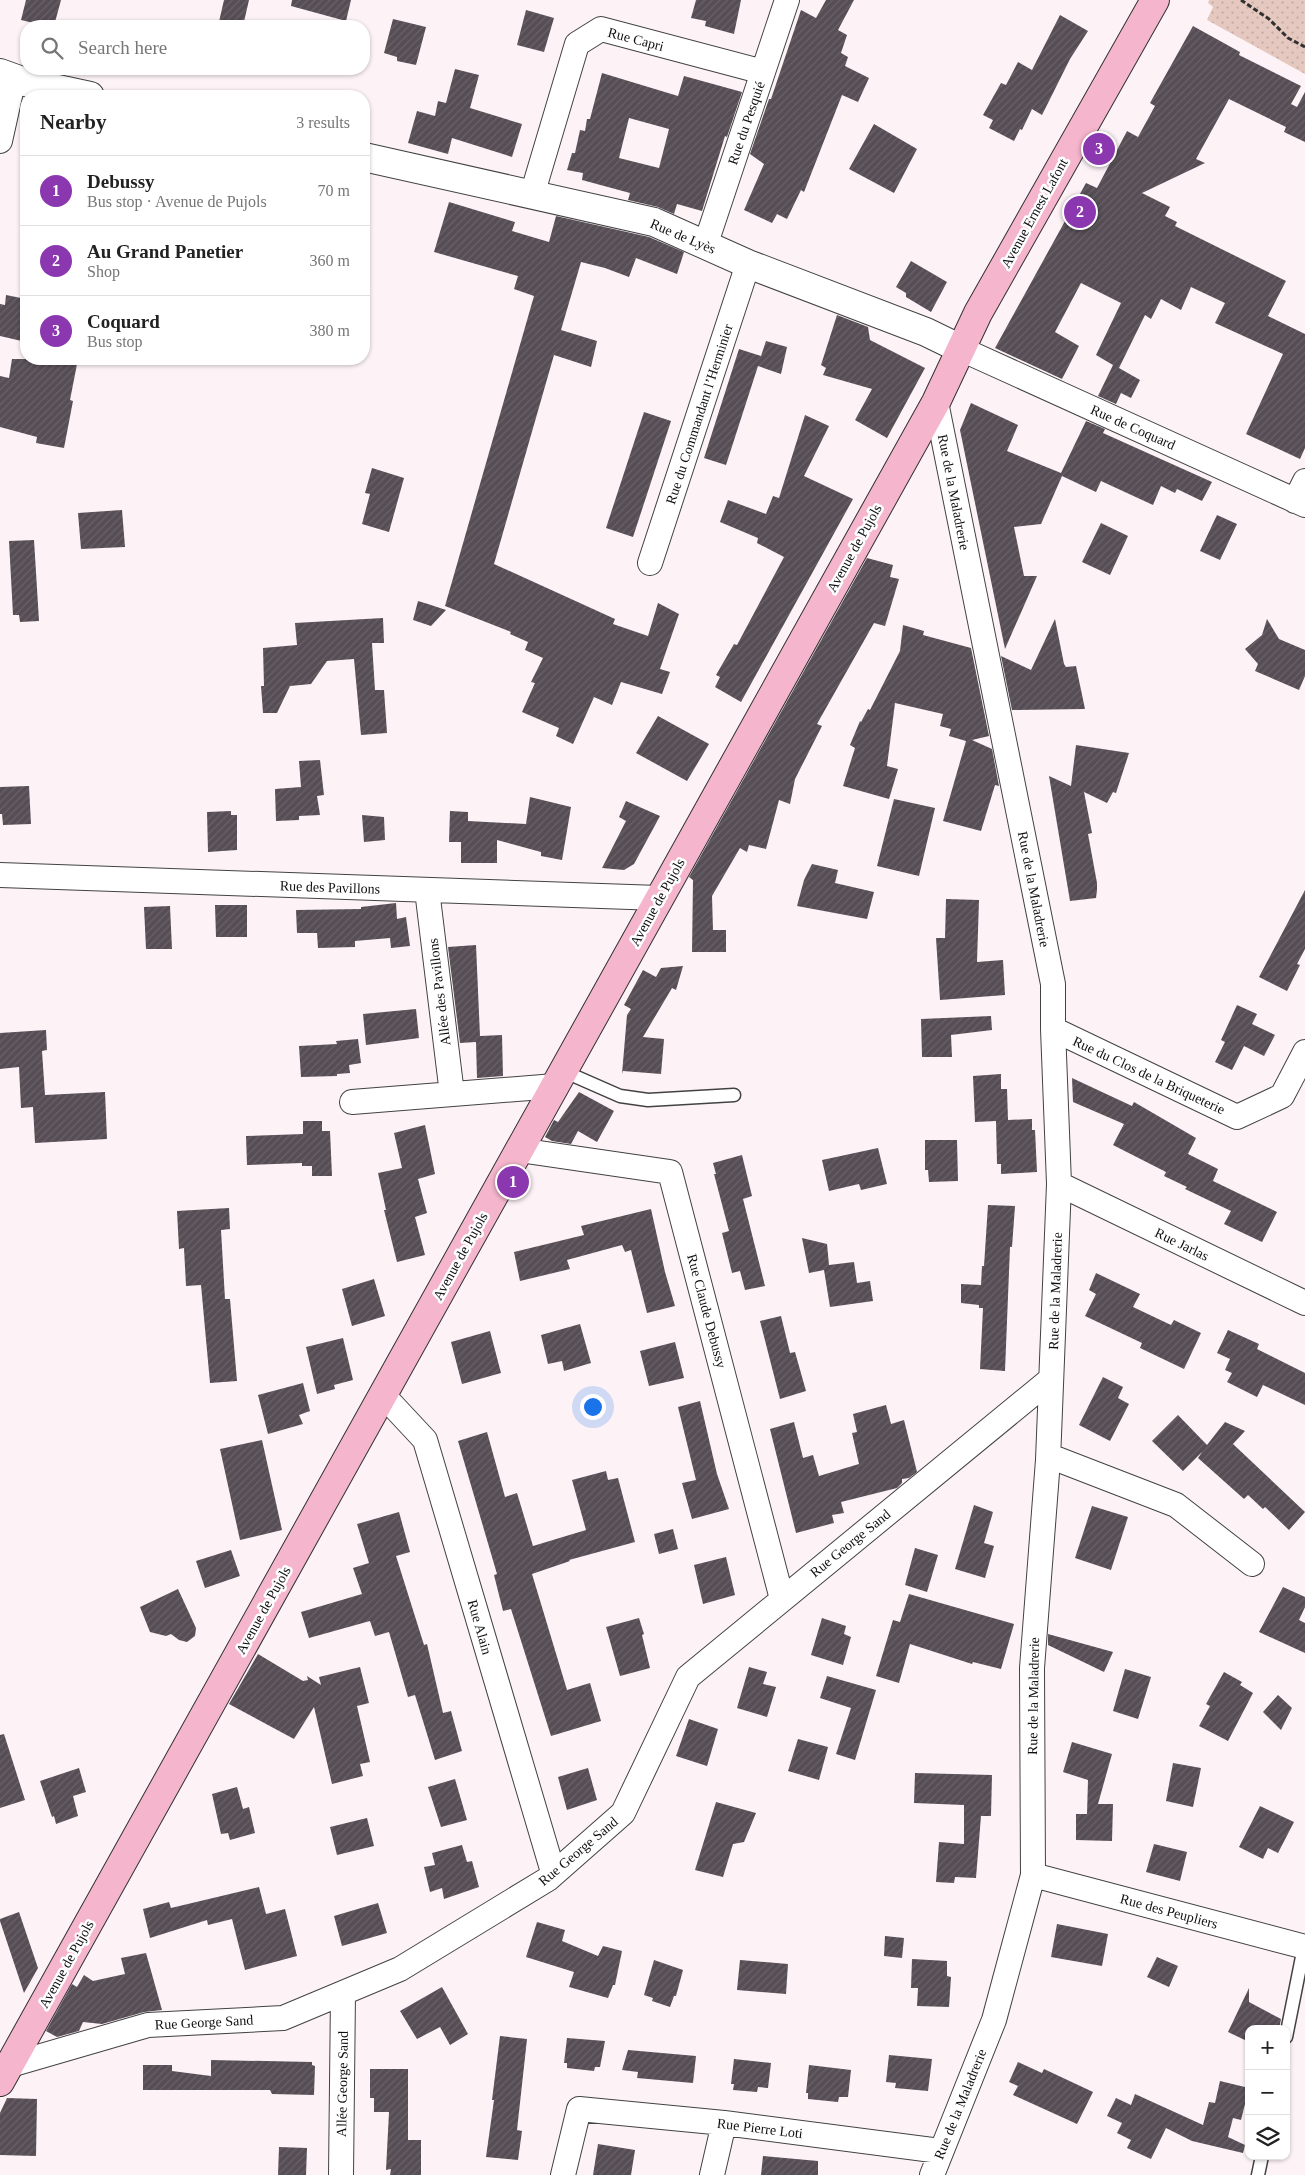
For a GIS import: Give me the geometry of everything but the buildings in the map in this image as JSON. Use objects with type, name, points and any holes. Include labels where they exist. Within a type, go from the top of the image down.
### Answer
[{"type":"main road","name":"Avenue Ernest Lafont","points":[[961,350],[978,313],[1155,0]]},
{"type":"main road","name":"Avenue de Pujols","points":[[3,2071],[383,1395],[936,402],[961,350]]},
{"type":"street","name":"Rue du Pesquié","points":[[705,246],[787,0]]},
{"type":"street","name":"Rue Capri","points":[[532,195],[577,44],[600,29],[763,72]]},
{"type":"street","points":[[0,141],[7,76],[65,90]]},
{"type":"street","name":"Rue de Lyès","points":[[370,158],[654,222],[748,264],[926,332],[961,350]]},
{"type":"street","name":"Rue du Commandant l’Herminier","points":[[650,563],[748,264]]},
{"type":"street","name":"Rue de Coquard","points":[[961,350],[1302,496]]},
{"type":"street","name":"Rue de la Maladrerie","points":[[932,2175],[994,2020],[1033,1875],[1032,1668],[1048,1460],[1060,1184],[1053,1030],[1053,984],[936,402]]},
{"type":"street","name":"Rue des Pavillons","points":[[0,875],[659,898]]},
{"type":"street","name":"Allée des Pavillons","points":[[427,890],[452,1094]]},
{"type":"street","name":"Rue du Clos de la Briqueterie","points":[[1053,1030],[1237,1117],[1282,1096],[1305,1052]]},
{"type":"street","points":[[352,1102],[452,1094],[559,1078]]},
{"type":"street","name":"Rue Claude Debussy","points":[[519,1150],[670,1172],[782,1599]]},
{"type":"street","name":"Rue Jarlas","points":[[1060,1184],[1305,1303]]},
{"type":"street","name":"Rue George Sand","points":[[3,2071],[148,2025],[283,2018],[400,1969],[548,1879],[553,1872],[623,1813],[688,1677],[1051,1379]]},
{"type":"street","name":"Rue Alain","points":[[383,1395],[425,1440],[553,1872]]},
{"type":"street","points":[[1048,1460],[1057,1459],[1176,1505],[1252,1564]]},
{"type":"street","name":"Rue des Peupliers","points":[[1033,1875],[1305,1947]]},
{"type":"street","name":"Allée George Sand","points":[[341,2175],[343,1993]]},
{"type":"street","name":"Rue Pierre Loti","points":[[563,2175],[579,2109],[724,2123],[940,2151]]},
{"type":"street","points":[[712,2175],[724,2123]]},
{"type":"lane","points":[[559,1078],[620,1096],[648,1100],[734,1095]]},
{"type":"lane","points":[[1289,2025],[1305,1947]]},
{"type":"lane","points":[[1258,2175],[1261,2160]]},
{"type":"path","points":[[1242,0],[1269,19],[1288,38],[1305,47]]},
{"type":"shaded area","points":[[1209,0],[1305,0],[1305,74],[1207,20],[1213,7],[1208,3]]},
{"type":"place","name":"Coquard","points":[[1099,149]]},
{"type":"place","name":"Au Grand Panetier","points":[[1080,212]]},
{"type":"place","name":"Debussy","points":[[513,1182]]}]
